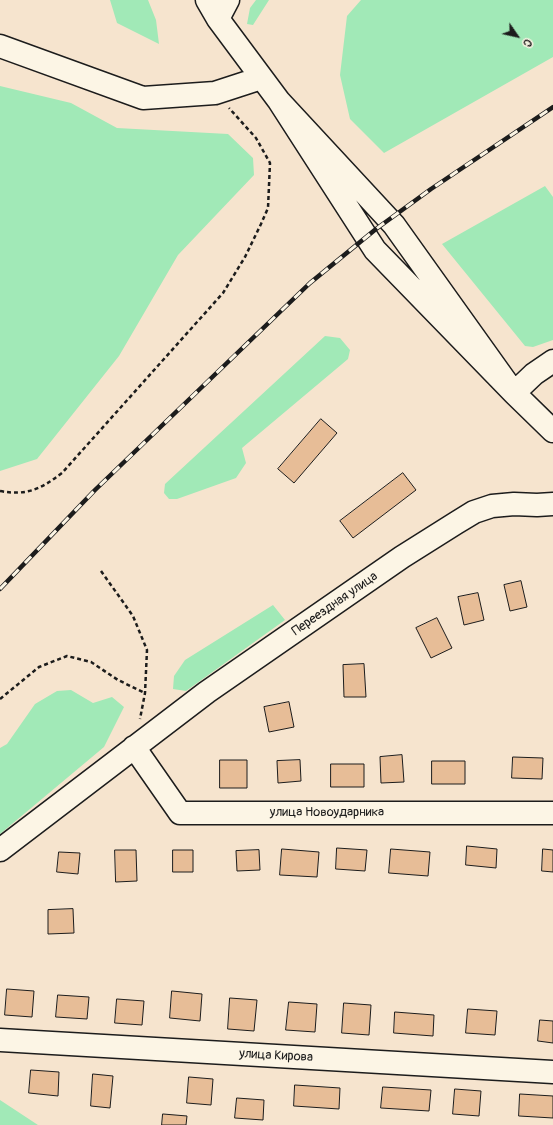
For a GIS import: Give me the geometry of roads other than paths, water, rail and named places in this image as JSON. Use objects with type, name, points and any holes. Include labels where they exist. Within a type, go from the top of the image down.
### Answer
[{"type":"street","points":[[207,0],[218,19],[279,101],[394,225],[514,393]]},
{"type":"street","points":[[218,19],[228,0]]},
{"type":"street","points":[[0,46],[143,98],[215,93],[261,78]]},
{"type":"street","points":[[279,101],[375,250],[553,431]]},
{"type":"street","points":[[514,393],[534,374],[553,361]]},
{"type":"street","name":"Переездная улица","points":[[0,850],[207,692],[402,557],[474,512],[492,506],[514,504],[553,504]]},
{"type":"street","name":"улица Новоударника","points":[[135,747],[180,813],[553,813]]},
{"type":"street","name":"улица Кирова","points":[[1,1045],[553,1072]]},
{"type":"railway","points":[[0,589],[95,490],[310,283],[376,229],[431,189],[553,107]]}]
